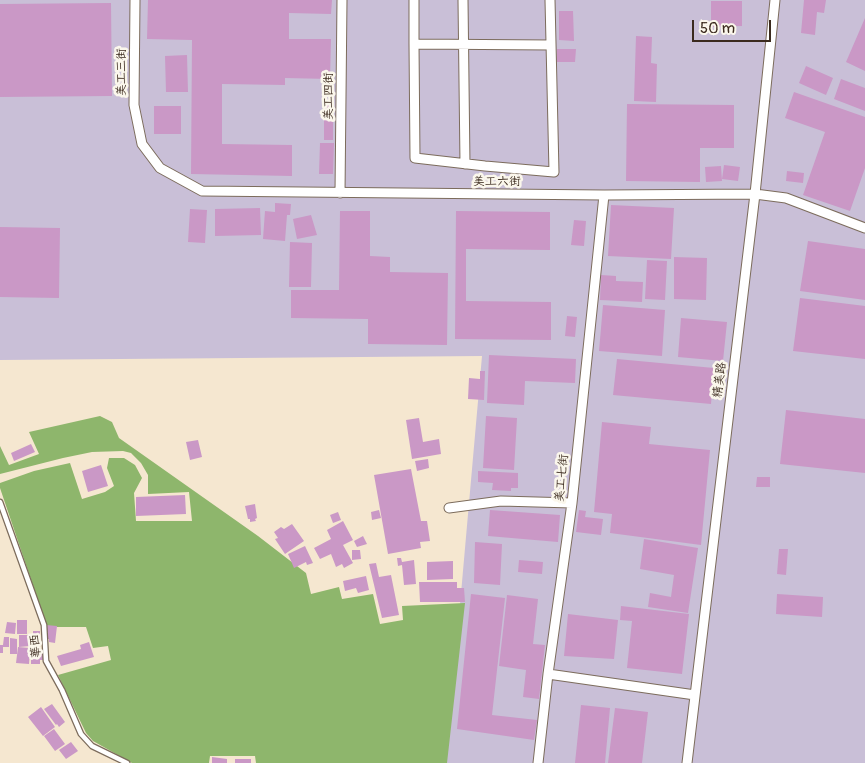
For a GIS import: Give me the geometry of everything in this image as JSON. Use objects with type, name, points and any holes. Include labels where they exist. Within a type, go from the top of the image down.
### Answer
[{"type":"street","name":"美工三街","points":[[135,0],[134,105],[142,144]]},
{"type":"street","name":"美工四街","points":[[340,193],[342,0]]},
{"type":"street","points":[[414,0],[415,158],[554,172],[550,0]]},
{"type":"street","points":[[463,0],[465,164]]},
{"type":"street","name":"精美路","points":[[687,763],[755,194],[774,1]]},
{"type":"street","points":[[414,44],[551,45]]},
{"type":"street","name":"美工六街","points":[[142,144],[160,168],[202,191],[604,195],[755,194],[786,198],[865,228]]},
{"type":"street","name":"美工七街","points":[[538,763],[548,674],[572,503],[604,195]]},
{"type":"street","points":[[449,508],[501,501],[572,503]]},
{"type":"street","points":[[548,674],[695,695]]},
{"type":"lane","name":"華西","points":[[0,502],[44,625],[46,661],[62,690],[82,734],[92,746],[127,763]]},
{"type":"shaded area","points":[[0,0],[865,0],[865,763],[446,763],[482,356],[0,360]]},
{"type":"green space","points":[[100,416],[112,422],[119,438],[258,536],[306,573],[311,594],[339,587],[342,599],[373,594],[380,624],[403,620],[402,606],[465,603],[447,763],[256,763],[255,756],[210,756],[209,763],[132,763],[93,741],[86,733],[58,675],[111,660],[108,646],[93,648],[86,627],[47,627],[0,488],[0,483],[34,471],[70,463],[82,499],[105,492],[114,486],[107,468],[109,458],[124,458],[135,465],[142,478],[134,493],[136,521],[192,521],[189,492],[148,494],[148,475],[141,463],[131,453],[123,451],[92,452],[0,474],[0,446],[9,465],[39,454],[29,432]]},
{"type":"building","points":[[148,0],[332,0],[331,14],[289,13],[289,39],[331,39],[330,79],[285,78],[285,85],[222,84],[222,144],[292,145],[292,176],[191,174],[192,40],[147,39]]},
{"type":"building","points":[[804,0],[826,0],[824,13],[817,12],[815,35],[801,33]]},
{"type":"building","points":[[711,1],[742,1],[742,26],[711,27]]},
{"type":"building","points":[[111,3],[112,96],[0,97],[0,4]]},
{"type":"building","points":[[559,11],[573,11],[574,41],[559,40]]},
{"type":"building","points":[[865,18],[865,71],[846,62]]},
{"type":"building","points":[[636,36],[652,37],[651,63],[657,64],[656,102],[634,101]]},
{"type":"building","points":[[557,49],[576,49],[575,62],[557,62]]},
{"type":"building","points":[[187,55],[188,92],[166,92],[165,56]]},
{"type":"building","points":[[806,66],[833,78],[826,95],[799,83]]},
{"type":"building","points":[[841,79],[865,88],[865,111],[834,99]]},
{"type":"building","points":[[794,92],[865,117],[865,168],[850,211],[803,195],[825,132],[785,118]]},
{"type":"building","points":[[324,101],[333,101],[333,140],[324,140]]},
{"type":"building","points":[[627,104],[734,105],[734,148],[700,148],[700,182],[626,181]]},
{"type":"building","points":[[154,106],[181,106],[181,134],[154,134]]},
{"type":"building","points":[[320,143],[334,143],[333,174],[319,174]]},
{"type":"building","points":[[724,165],[740,167],[738,181],[722,179]]},
{"type":"building","points":[[721,166],[722,181],[706,182],[705,167]]},
{"type":"building","points":[[787,171],[804,173],[803,183],[786,181]]},
{"type":"building","points":[[275,203],[291,204],[290,215],[287,215],[285,241],[263,239],[265,211],[275,212]]},
{"type":"building","points":[[611,205],[674,208],[671,259],[608,256]]},
{"type":"building","points":[[260,208],[261,235],[215,236],[215,209]]},
{"type":"building","points":[[190,209],[207,210],[205,243],[188,242]]},
{"type":"building","points":[[340,211],[370,211],[370,256],[390,257],[390,272],[448,273],[447,345],[368,344],[368,319],[291,318],[291,290],[339,290]]},
{"type":"building","points":[[456,211],[550,212],[550,250],[466,249],[466,301],[551,302],[551,340],[455,339]]},
{"type":"building","points":[[311,215],[317,235],[297,239],[293,219]]},
{"type":"building","points":[[574,220],[586,221],[584,246],[571,245]]},
{"type":"building","points":[[0,227],[60,228],[59,298],[0,297]]},
{"type":"building","points":[[808,241],[865,249],[865,300],[800,291]]},
{"type":"building","points":[[290,242],[312,243],[311,287],[289,287]]},
{"type":"building","points":[[674,257],[707,258],[706,300],[674,299]]},
{"type":"building","points":[[647,260],[667,261],[665,300],[645,299]]},
{"type":"building","points":[[601,275],[616,276],[616,281],[643,282],[642,302],[600,300]]},
{"type":"building","points":[[800,298],[865,306],[865,359],[793,351]]},
{"type":"building","points":[[603,305],[665,310],[662,356],[599,351]]},
{"type":"building","points":[[567,316],[577,317],[575,337],[565,336]]},
{"type":"building","points":[[681,318],[727,322],[723,361],[678,357]]},
{"type":"building","points":[[489,355],[576,359],[575,383],[525,381],[524,405],[487,403]]},
{"type":"building","points":[[617,359],[714,368],[711,404],[613,395]]},
{"type":"building","points":[[480,371],[485,371],[484,400],[468,399],[469,378],[480,379]]},
{"type":"building","points":[[786,410],[865,419],[865,473],[780,464]]},
{"type":"building","points":[[486,416],[517,418],[514,470],[483,468]]},
{"type":"building","points":[[419,418],[423,442],[439,439],[441,454],[412,459],[406,420]]},
{"type":"building","points":[[602,422],[651,427],[649,444],[710,450],[701,545],[610,533],[612,514],[594,512]]},
{"type":"building","points":[[198,440],[202,457],[190,460],[186,442]]},
{"type":"building","points":[[31,444],[35,452],[14,461],[11,453]]},
{"type":"building","points":[[428,459],[429,468],[417,471],[415,461]]},
{"type":"building","points":[[101,465],[108,486],[88,492],[82,471]]},
{"type":"building","points":[[411,469],[421,521],[427,521],[430,541],[420,542],[421,548],[388,554],[374,475]]},
{"type":"building","points":[[478,471],[518,473],[518,488],[511,488],[511,491],[492,490],[493,483],[478,482]]},
{"type":"building","points":[[757,477],[770,477],[770,487],[756,487]]},
{"type":"building","points":[[185,495],[186,514],[136,516],[136,497]]},
{"type":"building","points":[[255,504],[257,518],[255,519],[256,521],[250,522],[245,506]]},
{"type":"building","points":[[379,510],[381,518],[372,520],[371,512]]},
{"type":"building","points":[[490,510],[560,515],[558,542],[488,536]]},
{"type":"building","points":[[579,510],[586,511],[585,517],[603,519],[601,535],[576,532]]},
{"type":"building","points":[[338,512],[341,520],[333,523],[330,515]]},
{"type":"building","points":[[343,521],[353,540],[343,545],[353,563],[344,568],[342,564],[336,567],[331,554],[320,559],[314,548],[331,539],[327,530]]},
{"type":"building","points":[[292,524],[304,541],[285,554],[275,539],[278,538],[274,532],[281,527],[284,529]]},
{"type":"building","points":[[363,536],[367,544],[357,547],[354,541]]},
{"type":"building","points":[[644,539],[698,548],[688,613],[648,607],[650,593],[671,597],[674,575],[640,569]]},
{"type":"building","points":[[475,542],[502,544],[500,585],[474,583]]},
{"type":"building","points":[[305,546],[313,563],[307,565],[306,562],[294,568],[288,554]]},
{"type":"building","points":[[779,549],[788,549],[786,575],[777,574]]},
{"type":"building","points":[[352,550],[360,550],[361,559],[352,560]]},
{"type":"building","points":[[397,558],[401,558],[402,562],[414,560],[416,584],[404,585],[402,565],[398,566]]},
{"type":"building","points":[[519,560],[543,562],[542,574],[518,572]]},
{"type":"building","points":[[453,561],[453,579],[427,580],[427,562]]},
{"type":"building","points":[[376,563],[379,577],[391,575],[399,615],[382,618],[369,564]]},
{"type":"building","points":[[366,576],[369,590],[358,593],[356,588],[345,591],[343,581]]},
{"type":"building","points":[[419,582],[457,582],[457,588],[464,588],[465,602],[420,602]]},
{"type":"building","points":[[471,594],[505,598],[492,715],[537,720],[534,740],[457,729]]},
{"type":"building","points":[[777,594],[823,597],[822,617],[776,614]]},
{"type":"building","points":[[507,595],[538,599],[533,644],[545,645],[539,699],[523,697],[526,670],[499,666]]},
{"type":"building","points":[[621,606],[689,614],[682,674],[627,668],[632,621],[620,620]]},
{"type":"building","points":[[568,614],[618,620],[614,659],[564,656]]},
{"type":"building","points":[[17,620],[27,620],[27,634],[17,634]]},
{"type":"building","points":[[7,622],[16,623],[15,634],[5,633]]},
{"type":"building","points":[[46,625],[57,626],[55,643],[49,642],[49,639],[47,639]]},
{"type":"building","points":[[33,631],[40,631],[40,649],[30,650],[29,664],[16,663],[18,647],[30,648],[30,646],[19,647],[19,635],[33,635]]},
{"type":"building","points":[[4,637],[9,637],[9,647],[3,647],[3,653],[0,653],[0,645],[3,645]]},
{"type":"building","points":[[10,638],[17,639],[17,654],[10,654]]},
{"type":"building","points":[[89,642],[94,657],[61,666],[57,656],[81,649],[80,645]]},
{"type":"building","points":[[31,651],[44,651],[43,660],[40,660],[40,664],[31,664]]},
{"type":"building","points":[[52,704],[65,722],[59,727],[44,709]]},
{"type":"building","points":[[581,705],[610,708],[605,763],[575,763]]},
{"type":"building","points":[[41,707],[55,727],[43,736],[28,717]]},
{"type":"building","points":[[615,708],[648,712],[642,763],[608,763]]},
{"type":"building","points":[[54,729],[65,744],[55,751],[44,736]]},
{"type":"building","points":[[71,742],[78,751],[66,759],[59,750]]},
{"type":"building","points":[[212,757],[227,759],[227,763],[212,763]]},
{"type":"building","points":[[235,759],[251,759],[251,763],[235,763]]}]
